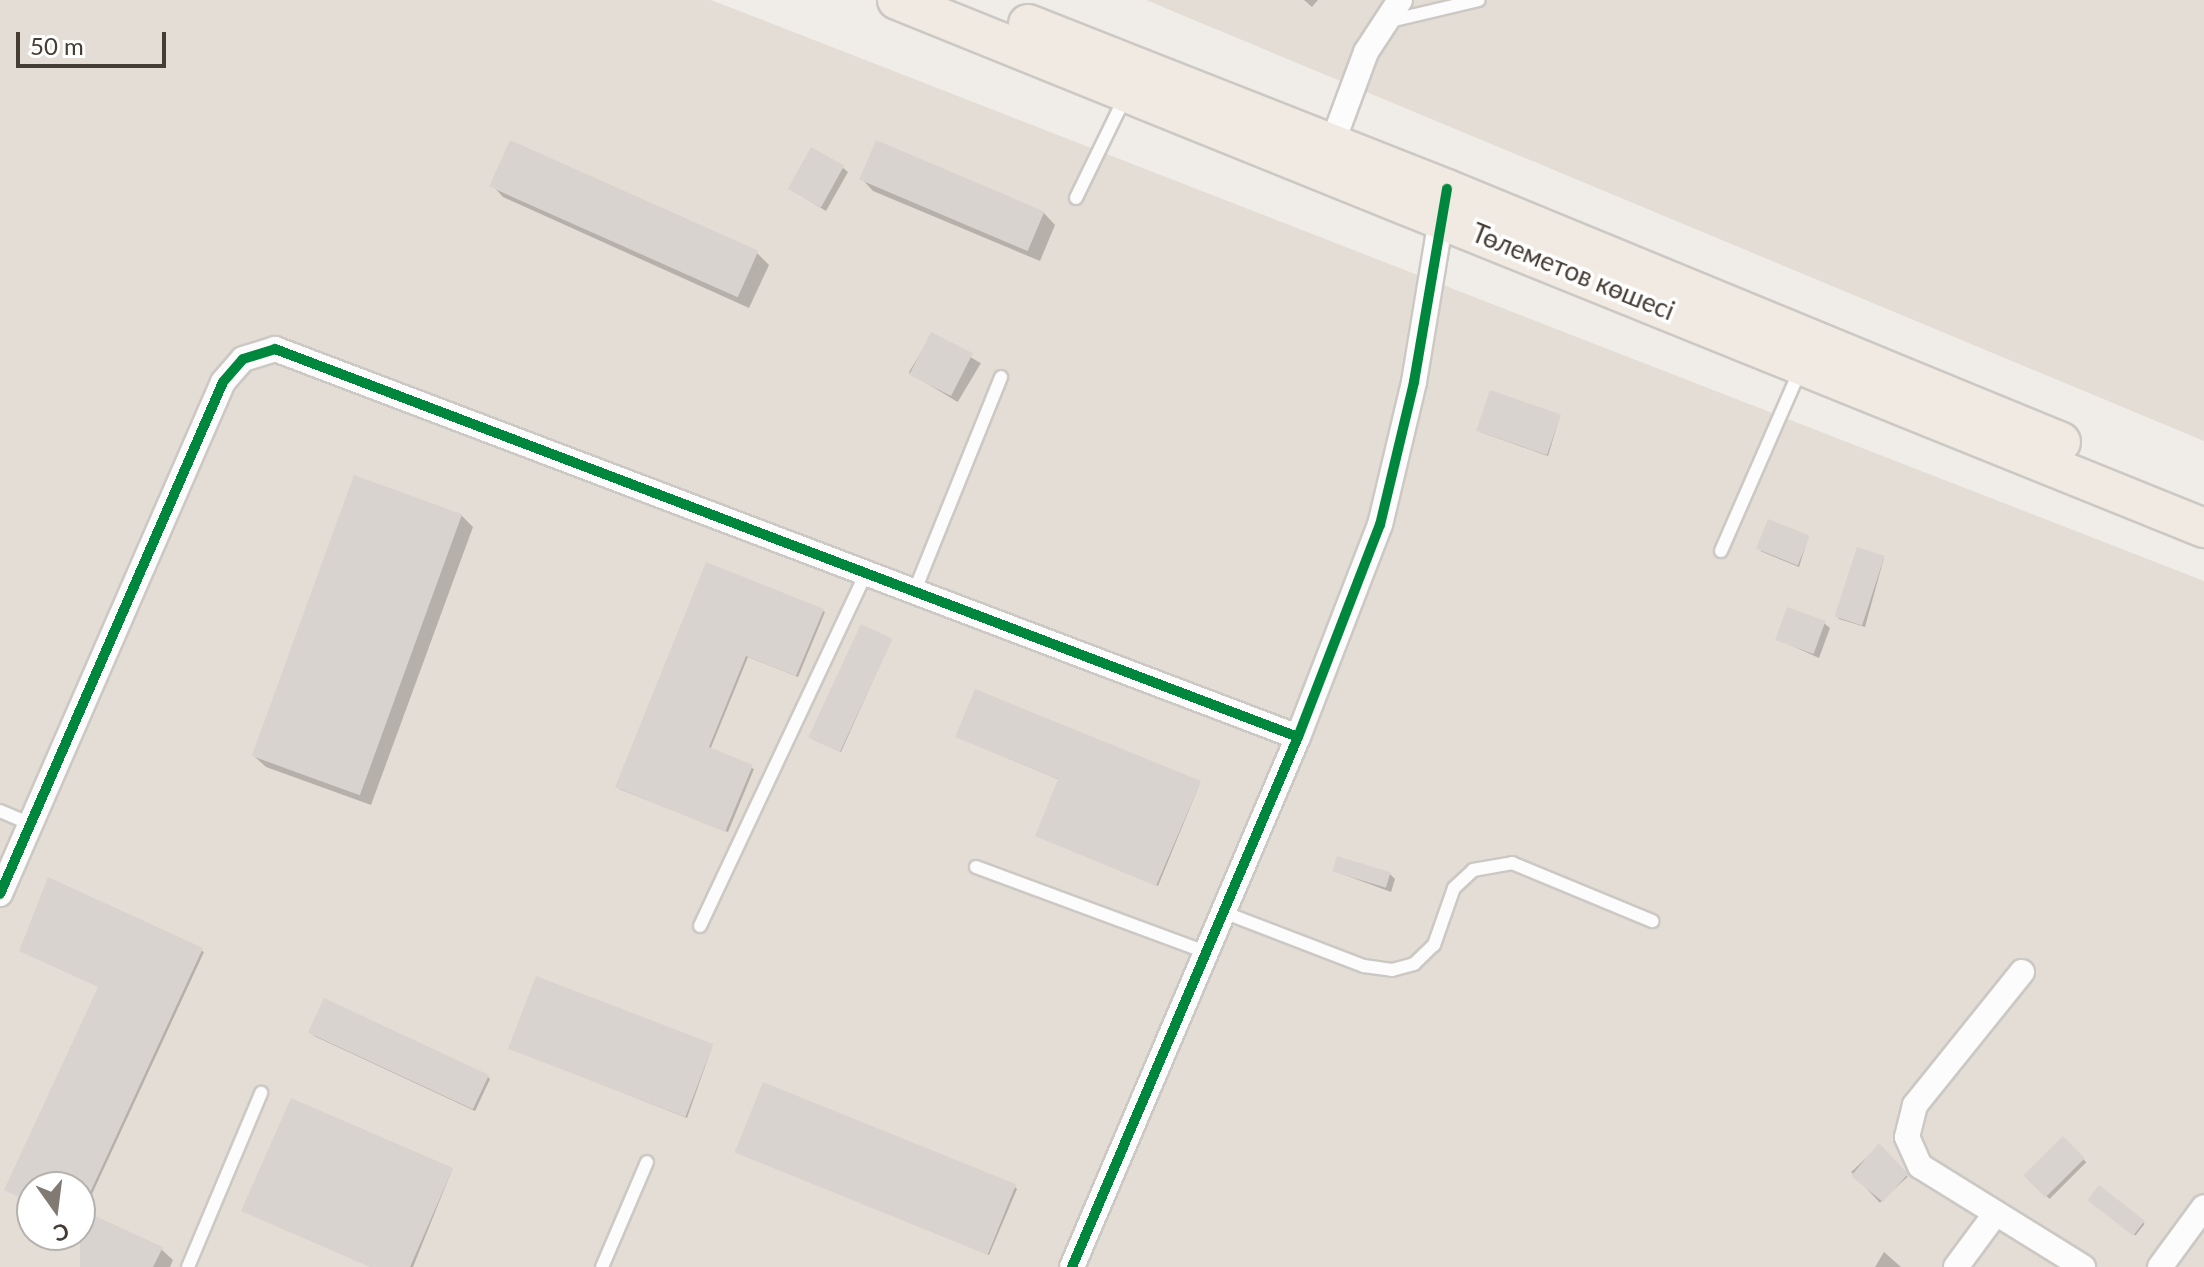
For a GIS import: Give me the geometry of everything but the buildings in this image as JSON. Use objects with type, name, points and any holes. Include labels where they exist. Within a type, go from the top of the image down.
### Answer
[{"type":"main road","name":"Төлеметов көшесі","points":[[897,0],[1127,93],[1444,204],[2204,500]]},
{"type":"main road","name":"Төлеметов көшесі","points":[[966,0],[1332,144],[1444,204],[1802,365],[2204,528]]},
{"type":"street","points":[[1332,144],[1383,23],[1400,0]]},
{"type":"street","points":[[1072,1267],[1298,737],[1380,525],[1414,382],[1444,204]]},
{"type":"street","points":[[0,894],[223,382],[231,368],[259,352],[292,353],[864,577],[1298,737]]},
{"type":"street","points":[[2022,972],[1915,1105],[1908,1121],[1911,1152],[1920,1166],[2083,1267]]},
{"type":"street","points":[[2160,1267],[2204,1207]]},
{"type":"street","points":[[1956,1267],[1996,1213]]},
{"type":"lane","points":[[1383,23],[1479,0]]},
{"type":"lane","points":[[1076,198],[1127,93]]},
{"type":"lane","points":[[1721,551],[1802,365]]},
{"type":"lane","points":[[913,595],[1001,377]]},
{"type":"lane","points":[[700,926],[864,577]]},
{"type":"lane","points":[[0,811],[30,824]]},
{"type":"lane","points":[[1223,912],[1364,966],[1392,970],[1414,964],[1434,945],[1454,888],[1473,870],[1494,863],[1512,863],[1652,921]]},
{"type":"lane","points":[[976,867],[1206,952]]},
{"type":"lane","points":[[188,1267],[261,1093]]},
{"type":"lane","points":[[602,1267],[647,1162]]},
{"type":"shaded area","points":[[0,0],[711,0],[2204,581],[2204,1267],[0,1267]]},
{"type":"shaded area","points":[[1146,0],[2204,0],[2204,441]]},
{"type":"cycle path","points":[[1072,1267],[1298,737],[1380,525],[1414,382],[1447,189]]},
{"type":"cycle path","points":[[0,894],[223,382],[243,359],[275,349],[1298,737]]}]
